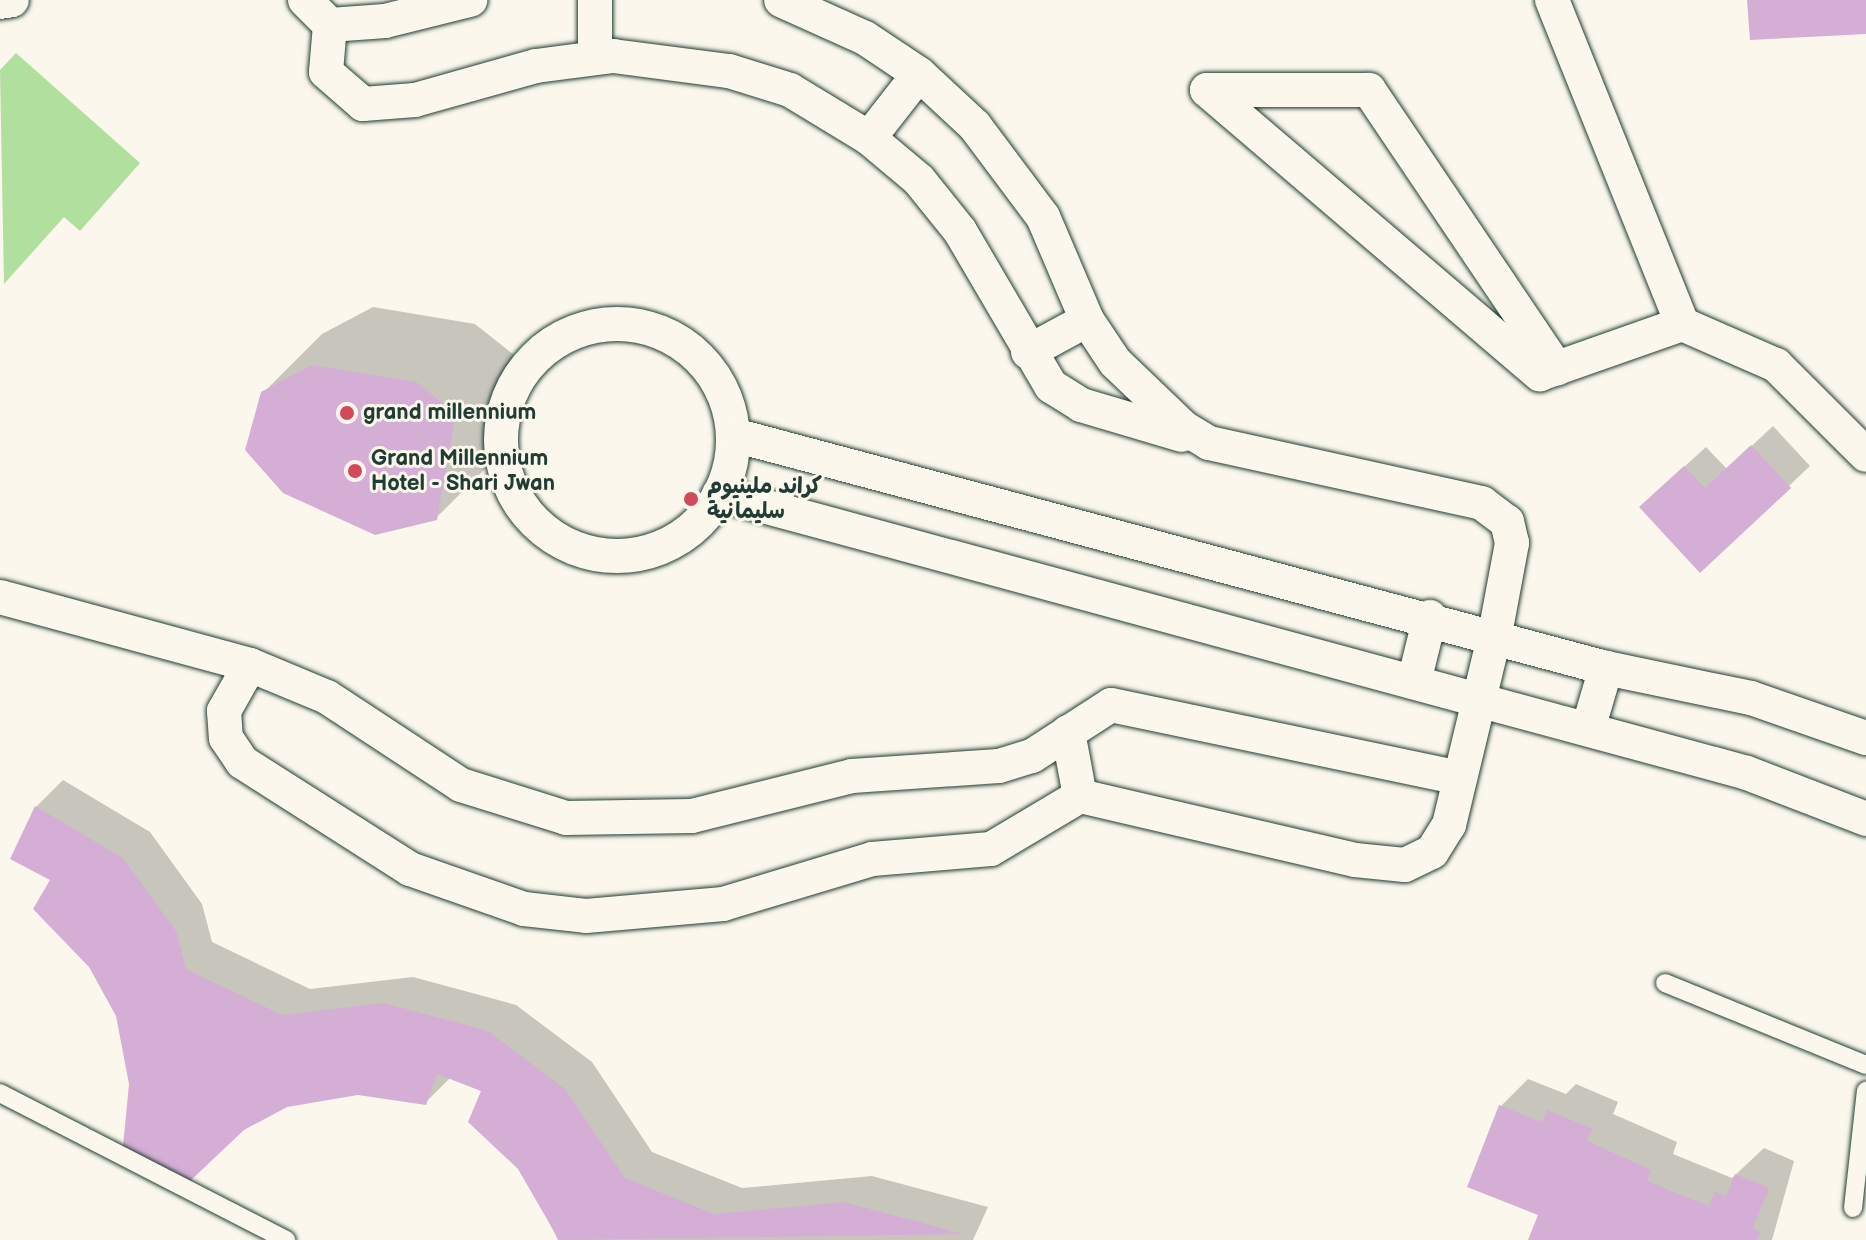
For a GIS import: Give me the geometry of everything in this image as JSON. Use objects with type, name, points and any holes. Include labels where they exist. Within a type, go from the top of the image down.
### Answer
[{"type":"street","points":[[0,2],[12,0]]},
{"type":"street","points":[[305,0],[330,25],[385,21],[470,0]]},
{"type":"street","points":[[595,0],[595,57]]},
{"type":"street","points":[[781,0],[865,38],[919,74],[1010,167],[1064,259],[1087,320],[1136,388],[1209,443]]},
{"type":"street","points":[[1552,0],[1682,324]]},
{"type":"street","points":[[250,665],[224,711],[226,738],[242,762],[410,869],[524,909],[660,914],[723,904],[872,859],[991,849],[1080,796],[1355,860],[1405,865],[1443,840],[1495,634],[1512,543],[1507,522],[1489,506],[1209,443],[1081,405],[1051,386],[1028,352],[960,231],[919,180],[869,138],[813,102],[759,79],[687,63],[595,57],[415,100],[363,104],[326,72],[330,25]]},
{"type":"street","points":[[869,138],[919,74]]},
{"type":"street","points":[[1557,369],[1369,90],[1207,90],[1540,374],[1557,369],[1682,324],[1776,365],[1866,455]]},
{"type":"street","points":[[1028,352],[1087,320]]},
{"type":"street","points":[[599,325],[638,325],[675,339],[705,363],[725,396],[734,435],[719,494],[687,533],[654,551],[617,557],[580,551],[546,533],[520,506],[504,472],[500,433],[510,395],[531,362],[562,338],[599,325]]},
{"type":"street","points":[[734,435],[1495,634],[1606,668],[1751,698],[1866,738]]},
{"type":"street","points":[[719,494],[1774,781],[1866,819]]},
{"type":"street","points":[[0,597],[250,665],[327,697],[461,785],[566,818],[692,816],[852,776],[999,766],[1068,732],[1102,706],[1129,707],[1459,778]]},
{"type":"street","points":[[1414,682],[1430,617]]},
{"type":"street","points":[[1588,729],[1606,668]]},
{"type":"street","points":[[1068,732],[1080,796]]},
{"type":"lane","points":[[1665,983],[1866,1065]]},
{"type":"lane","points":[[1853,1208],[1866,1091]]},
{"type":"lane","points":[[0,1093],[286,1240]]},
{"type":"green space","points":[[16,53],[140,163],[80,231],[64,217],[4,284],[0,70]]},
{"type":"building","points":[[1747,0],[1866,0],[1866,34],[1750,40]]},
{"type":"building","name":"Grand Millennium Hotel - Shari Jwan","points":[[312,365],[416,382],[456,414],[437,520],[375,535],[283,493],[245,450],[261,392]]},
{"type":"building","points":[[1751,445],[1791,488],[1700,573],[1639,507],[1684,466],[1705,488]]},
{"type":"building","points":[[35,806],[123,858],[176,931],[186,969],[282,1015],[384,1003],[488,1031],[565,1089],[625,1178],[714,1214],[844,1202],[963,1234],[559,1240],[518,1169],[468,1122],[481,1091],[437,1074],[426,1105],[358,1095],[287,1107],[244,1130],[189,1182],[123,1146],[129,1084],[116,1016],[89,967],[33,909],[50,880],[10,859]]},
{"type":"building","points":[[1499,1105],[1542,1122],[1547,1110],[1593,1129],[1587,1141],[1651,1170],[1647,1181],[1709,1206],[1715,1192],[1726,1196],[1735,1174],[1769,1188],[1753,1228],[1760,1232],[1757,1240],[1528,1240],[1538,1215],[1467,1187]]},
{"type":"place","name":"grand millennium","points":[[347,413]]},
{"type":"place","name":"Grand Millennium Hotel - Shari Jwan","points":[[355,471]]},
{"type":"place","name":"كراند ملينيوم سليمانية","points":[[691,499]]}]
